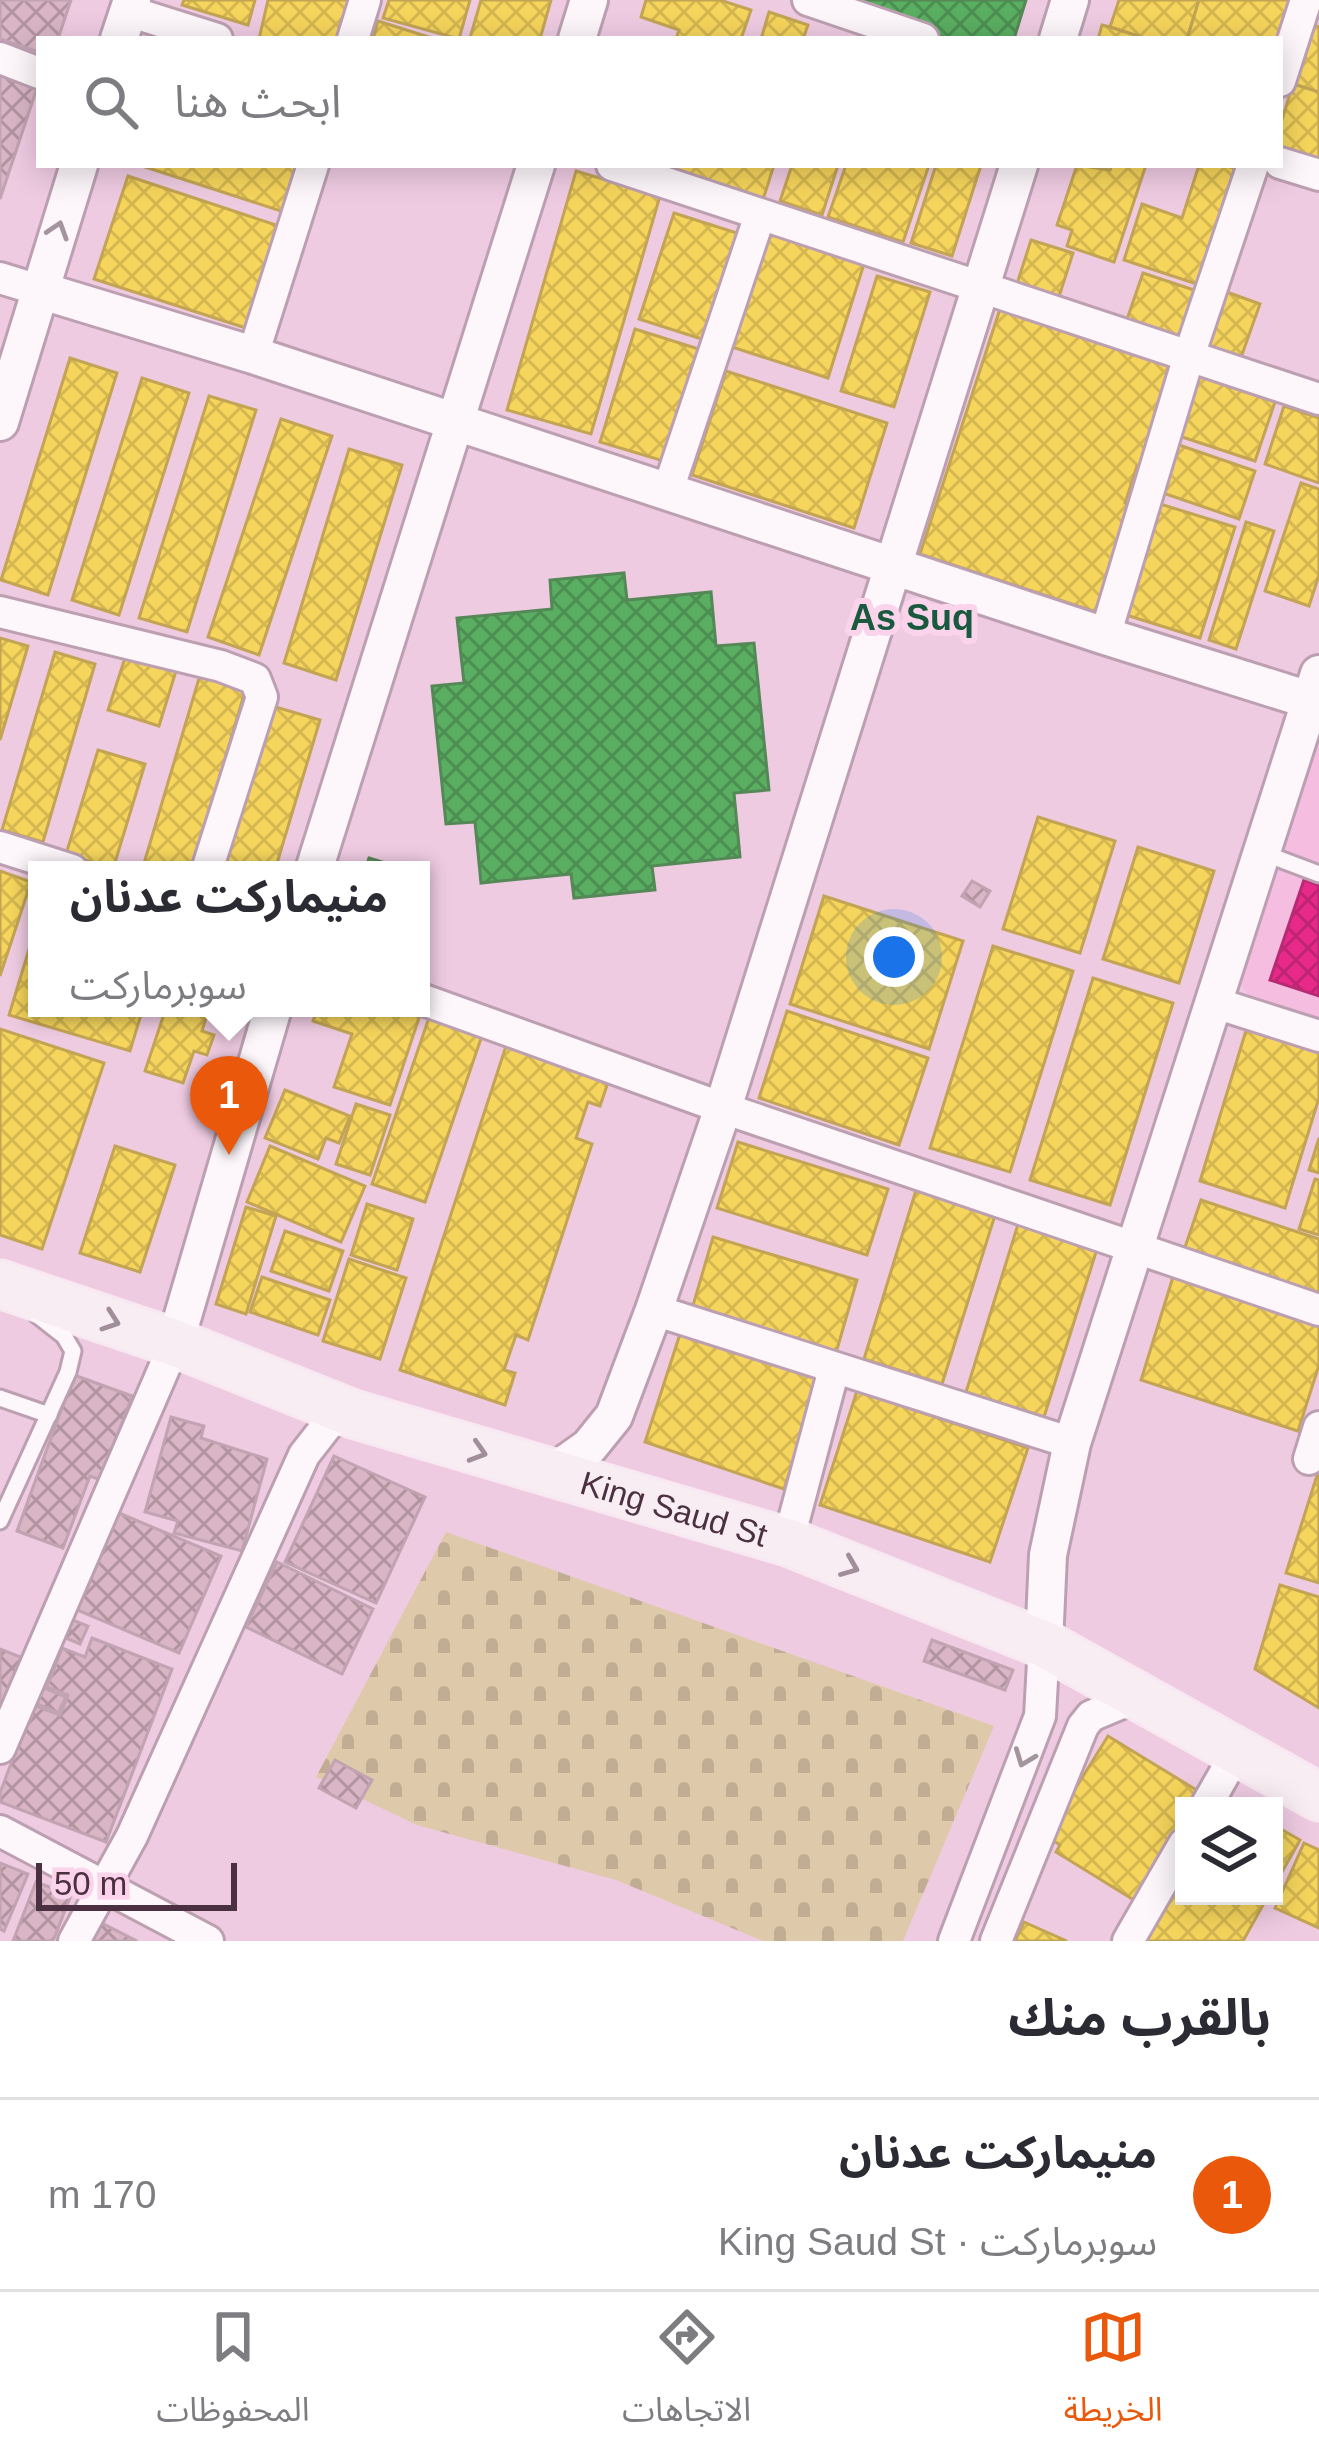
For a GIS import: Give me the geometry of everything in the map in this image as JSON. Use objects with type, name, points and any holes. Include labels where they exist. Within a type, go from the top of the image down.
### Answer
[{"type":"main road","name":"King Saud St","points":[[0,1285],[175,1343],[353,1414],[788,1543],[1044,1644],[1319,1797]]},
{"type":"street","points":[[353,36],[364,0]]},
{"type":"street","points":[[578,36],[590,0]]},
{"type":"street","points":[[808,0],[914,36]]},
{"type":"street","points":[[1059,36],[1070,0]]},
{"type":"street","points":[[1283,72],[1306,0]]},
{"type":"street","points":[[126,17],[205,36]]},
{"type":"street","points":[[0,58],[36,72]]},
{"type":"street","points":[[1283,164],[1319,175]]},
{"type":"street","points":[[0,422],[78,168]]},
{"type":"street","points":[[253,355],[312,168]]},
{"type":"street","points":[[317,861],[535,168]]},
{"type":"street","points":[[621,168],[1319,399]]},
{"type":"street","points":[[551,1474],[589,1447],[614,1416],[654,1310],[723,1108],[1018,168]]},
{"type":"street","points":[[1105,636],[1189,356],[1252,168]]},
{"type":"street","points":[[668,490],[760,214]]},
{"type":"street","points":[[0,278],[454,420],[1105,636],[1316,692],[1072,1443],[1048,1555],[1040,1716],[954,1941]]},
{"type":"street","points":[[0,612],[255,679],[262,697],[210,861]]},
{"type":"street","points":[[0,847],[44,861]]},
{"type":"street","points":[[430,1002],[723,1108],[1319,1310]]},
{"type":"street","points":[[1212,1002],[1319,1036]]},
{"type":"street","points":[[0,1748],[175,1343],[270,1017]]},
{"type":"street","points":[[654,1310],[1072,1443]]},
{"type":"street","points":[[788,1543],[834,1369]]},
{"type":"street","points":[[74,1941],[212,1663],[304,1455],[329,1424],[353,1414]]},
{"type":"street","points":[[1309,1459],[1319,1427]]},
{"type":"street","points":[[996,1941],[1083,1726],[1106,1708],[1141,1695]]},
{"type":"street","points":[[1211,1797],[1238,1750]]},
{"type":"street","points":[[0,1831],[208,1941]]},
{"type":"street","points":[[1128,1941],[1175,1860]]},
{"type":"lane","points":[[1261,852],[1319,874]]},
{"type":"lane","points":[[0,1285],[64,1336],[73,1351],[49,1415],[5,1499],[0,1521]]},
{"type":"lane","points":[[0,1398],[49,1415]]},
{"type":"shaded area","points":[[1319,740],[1319,1021],[1251,999],[1240,984],[1311,749]]},
{"type":"green space","points":[[446,1532],[994,1726],[903,1941],[763,1941],[616,1880],[417,1825],[316,1777]]},
{"type":"building: سكن","points":[[184,0],[255,0],[248,25],[182,5]]},
{"type":"building: سكن","points":[[268,0],[351,0],[341,36],[260,36]]},
{"type":"building: سكن","points":[[389,0],[470,0],[460,36],[383,18]]},
{"type":"building: سكن","points":[[481,0],[551,0],[541,36],[471,36]]},
{"type":"building: سكن","points":[[646,0],[720,0],[751,10],[742,36],[677,36],[679,30],[641,17]]},
{"type":"building: سكن","points":[[1119,0],[1199,0],[1188,36],[1138,36],[1110,27]]},
{"type":"building: سكن","points":[[1199,0],[1295,0],[1281,36],[1188,36]]},
{"type":"building: سكن","points":[[769,12],[808,25],[804,36],[762,36]]},
{"type":"building: سكن","points":[[378,21],[426,36],[374,36]]},
{"type":"building: سكن","points":[[1312,24],[1319,27],[1319,92],[1293,84]]},
{"type":"building: سكن","points":[[1102,25],[1138,36],[1099,36]]},
{"type":"building: سكن","points":[[1293,84],[1319,92],[1319,161],[1283,149],[1283,116]]},
{"type":"building: سكن","points":[[148,168],[298,168],[284,212]]},
{"type":"building: سكن","points":[[674,168],[773,168],[760,209],[670,181]]},
{"type":"building: سكن","points":[[791,168],[837,168],[822,215],[780,201]]},
{"type":"building: سكن","points":[[845,168],[928,168],[903,242],[828,217]]},
{"type":"building: سكن","points":[[935,168],[980,168],[952,256],[911,243]]},
{"type":"building: سكن","points":[[1076,168],[1145,168],[1114,262],[1067,246],[1072,230],[1057,225]]},
{"type":"building: سكن","points":[[1198,168],[1240,170],[1203,286],[1124,260],[1142,204],[1182,218]]},
{"type":"building: سكن","points":[[576,171],[660,196],[591,434],[507,410]]},
{"type":"building: سكن","points":[[128,176],[279,226],[246,328],[94,279]]},
{"type":"building: سكن","points":[[674,213],[743,235],[708,341],[639,319]]},
{"type":"building: سكن","points":[[769,234],[864,264],[828,378],[732,347]]},
{"type":"building: سكن","points":[[1031,240],[1073,253],[1057,303],[1015,290]]},
{"type":"building: سكن","points":[[1143,273],[1200,292],[1182,343],[1125,325]]},
{"type":"building: سكن","points":[[877,276],[930,292],[894,407],[841,391]]},
{"type":"building: سكن","points":[[1224,291],[1260,304],[1239,363],[1204,350]]},
{"type":"building: سكن","points":[[1000,309],[1176,367],[1143,468],[1137,466],[1125,503],[1133,506],[1099,613],[920,554]]},
{"type":"building: سكن","points":[[635,329],[705,351],[670,463],[600,442]]},
{"type":"building: سكن","points":[[70,358],[117,373],[48,595],[1,580]]},
{"type":"building: سكن","points":[[726,371],[887,423],[854,528],[692,475]]},
{"type":"building: سكن","points":[[1199,376],[1275,402],[1255,461],[1179,436]]},
{"type":"building: سكن","points":[[142,378],[189,393],[119,615],[72,600]]},
{"type":"building: سكن","points":[[209,396],[256,410],[187,632],[139,618]]},
{"type":"building: سكن","points":[[1284,406],[1319,418],[1319,483],[1265,464]]},
{"type":"building: سكن","points":[[281,419],[332,436],[259,655],[208,637]]},
{"type":"building: سكن","points":[[1176,444],[1255,471],[1239,519],[1160,492]]},
{"type":"building: سكن","points":[[349,449],[402,465],[336,680],[284,663]]},
{"type":"building: سكن","points":[[1301,483],[1319,489],[1319,575],[1309,606],[1265,591]]},
{"type":"building: سكن","points":[[1160,504],[1235,527],[1200,638],[1126,615]]},
{"type":"building: سكن","points":[[1246,522],[1274,531],[1236,649],[1209,640]]},
{"type":"building: سكن","points":[[0,638],[28,646],[0,740]]},
{"type":"building: سكن","points":[[55,652],[95,664],[43,842],[2,830]]},
{"type":"building: سكن","points":[[126,655],[176,671],[159,726],[108,710]]},
{"type":"building: سكن","points":[[200,675],[246,688],[195,861],[145,861]]},
{"type":"building: سكن","points":[[269,705],[320,720],[278,861],[222,861]]},
{"type":"building: سكن","points":[[98,750],[145,764],[115,861],[88,861],[66,854]]},
{"type":"building: سكن","points":[[1038,817],[1115,841],[1080,953],[1003,929]]},
{"type":"building: سكن","points":[[1138,847],[1214,871],[1179,983],[1103,959]]},
{"type":"building: سكن","points":[[0,871],[28,881],[28,891],[0,976]]},
{"type":"building: سكن","points":[[824,896],[963,941],[929,1049],[790,1004]]},
{"type":"building: سكن","points":[[993,946],[1073,971],[1010,1172],[930,1148]]},
{"type":"building: سكن","points":[[28,953],[28,1017],[140,1017],[130,1051],[9,1015]]},
{"type":"building: سكن","points":[[1093,978],[1173,1003],[1110,1205],[1030,1180]]},
{"type":"building: سكن","points":[[433,1006],[486,1024],[425,1202],[372,1184]]},
{"type":"building: سكن","points":[[787,1011],[928,1058],[899,1145],[759,1098]]},
{"type":"building: سكن","points":[[163,1017],[206,1017],[202,1031],[214,1035],[207,1055],[194,1051],[183,1083],[145,1071]]},
{"type":"building: سكن","points":[[315,1017],[419,1017],[390,1105],[334,1087],[352,1034],[313,1021]]},
{"type":"building: سكن","points":[[1248,1024],[1319,1046],[1319,1098],[1285,1208],[1200,1181]]},
{"type":"building: سكن","points":[[0,1029],[104,1063],[42,1249],[0,1235]]},
{"type":"building: سكن","points":[[509,1037],[612,1071],[600,1106],[588,1102],[576,1138],[592,1144],[528,1340],[516,1335],[504,1370],[515,1373],[505,1405],[400,1370]]},
{"type":"building: سكن","points":[[285,1090],[350,1116],[339,1143],[326,1138],[318,1159],[265,1138]]},
{"type":"building: سكن","points":[[356,1104],[390,1115],[370,1175],[336,1164]]},
{"type":"building: سكن","points":[[1319,1138],[1319,1173],[1309,1170]]},
{"type":"building: سكن","points":[[738,1142],[888,1189],[867,1255],[717,1208]]},
{"type":"building: سكن","points":[[115,1146],[175,1165],[140,1272],[80,1253]]},
{"type":"building: سكن","points":[[270,1146],[365,1186],[341,1242],[247,1202]]},
{"type":"building: سكن","points":[[1315,1179],[1319,1180],[1319,1235],[1299,1229]]},
{"type":"building: سكن","points":[[917,1187],[996,1212],[942,1384],[864,1359]]},
{"type":"building: سكن","points":[[1201,1200],[1319,1239],[1319,1299],[1183,1253]]},
{"type":"building: سكن","points":[[367,1204],[413,1219],[397,1270],[351,1255]]},
{"type":"building: سكن","points":[[246,1207],[276,1216],[246,1314],[216,1304]]},
{"type":"building: سكن","points":[[1019,1221],[1098,1246],[1044,1417],[966,1392]]},
{"type":"building: سكن","points":[[285,1231],[343,1251],[329,1291],[271,1271]]},
{"type":"building: سكن","points":[[713,1237],[857,1280],[836,1353],[692,1309]]},
{"type":"building: سكن","points":[[349,1259],[406,1278],[380,1359],[323,1341]]},
{"type":"building: سكن","points":[[262,1277],[330,1300],[318,1335],[250,1312]]},
{"type":"building: سكن","points":[[1173,1277],[1319,1323],[1319,1365],[1298,1431],[1141,1380]]},
{"type":"building: سكن","points":[[680,1334],[820,1380],[784,1489],[645,1442]]},
{"type":"building: سكن","points":[[857,1391],[1028,1448],[990,1562],[820,1505]]},
{"type":"building: سكن","points":[[1319,1469],[1319,1583],[1286,1573]]},
{"type":"building: سكن","points":[[1280,1585],[1319,1597],[1319,1708],[1255,1669]]},
{"type":"building: سكن","points":[[1108,1736],[1203,1794],[1175,1797],[1175,1840],[1137,1902],[1056,1852],[1060,1845],[1046,1836]]},
{"type":"building: سكن","points":[[1283,1830],[1300,1840],[1283,1870]]},
{"type":"building: سكن","points":[[1304,1843],[1319,1850],[1319,1928],[1275,1908],[1283,1905],[1283,1890]]},
{"type":"building: سكن","points":[[1175,1878],[1175,1905],[1263,1905],[1243,1941],[1139,1941]]},
{"type":"building: سكن","points":[[1024,1922],[1067,1941],[1015,1941]]},
{"type":"building: صحة","points":[[1304,880],[1319,885],[1319,996],[1270,980]]},
{"type":"building: مرافق عامة","points":[[852,0],[1026,0],[1015,36],[940,36],[850,6]]},
{"type":"building: مرافق عامة","points":[[624,573],[627,600],[711,592],[716,646],[754,643],[769,790],[734,793],[740,857],[652,866],[655,890],[574,898],[571,874],[481,883],[475,822],[446,824],[432,686],[464,683],[457,618],[552,609],[550,580]]},
{"type":"building: أخرى","points":[[0,0],[71,0],[59,36],[36,36],[36,51],[0,39]]},
{"type":"building: أخرى","points":[[0,66],[36,81],[36,91],[0,199]]},
{"type":"building: أخرى","points":[[972,881],[990,891],[980,907],[962,896]]},
{"type":"building: أخرى","points":[[74,1375],[132,1396],[101,1480],[90,1476],[63,1548],[17,1531]]},
{"type":"building: أخرى","points":[[171,1417],[204,1426],[201,1438],[267,1459],[242,1551],[174,1533],[178,1521],[145,1512]]},
{"type":"building: أخرى","points":[[334,1456],[425,1497],[376,1603],[285,1562]]},
{"type":"building: أخرى","points":[[112,1510],[221,1556],[179,1653],[70,1607]]},
{"type":"building: أخرى","points":[[277,1562],[373,1609],[342,1674],[246,1627]]},
{"type":"building: أخرى","points":[[70,1619],[88,1626],[80,1644],[63,1637]]},
{"type":"building: أخرى","points":[[92,1638],[172,1669],[106,1842],[0,1802],[33,1705],[60,1715],[68,1695],[47,1687],[62,1648],[85,1657]]},
{"type":"building: أخرى","points":[[932,1640],[1013,1670],[1005,1690],[924,1661]]},
{"type":"building: أخرى","points":[[0,1649],[23,1658],[0,1715]]},
{"type":"building: أخرى","points":[[42,1687],[66,1697],[58,1713],[35,1703]]},
{"type":"building: أخرى","points":[[335,1760],[372,1780],[356,1808],[319,1788]]},
{"type":"building: أخرى","points":[[0,1863],[28,1874],[4,1931],[0,1929]]},
{"type":"building: أخرى","points":[[36,1882],[71,1895],[53,1941],[13,1941]]},
{"type":"building: أخرى","points":[[94,1919],[137,1941],[83,1941]]},
{"type":"place","name":"منيماركت عدنان","points":[[229,1155]]},
{"type":"district","name":"As Suq","points":[[912,617]]}]
